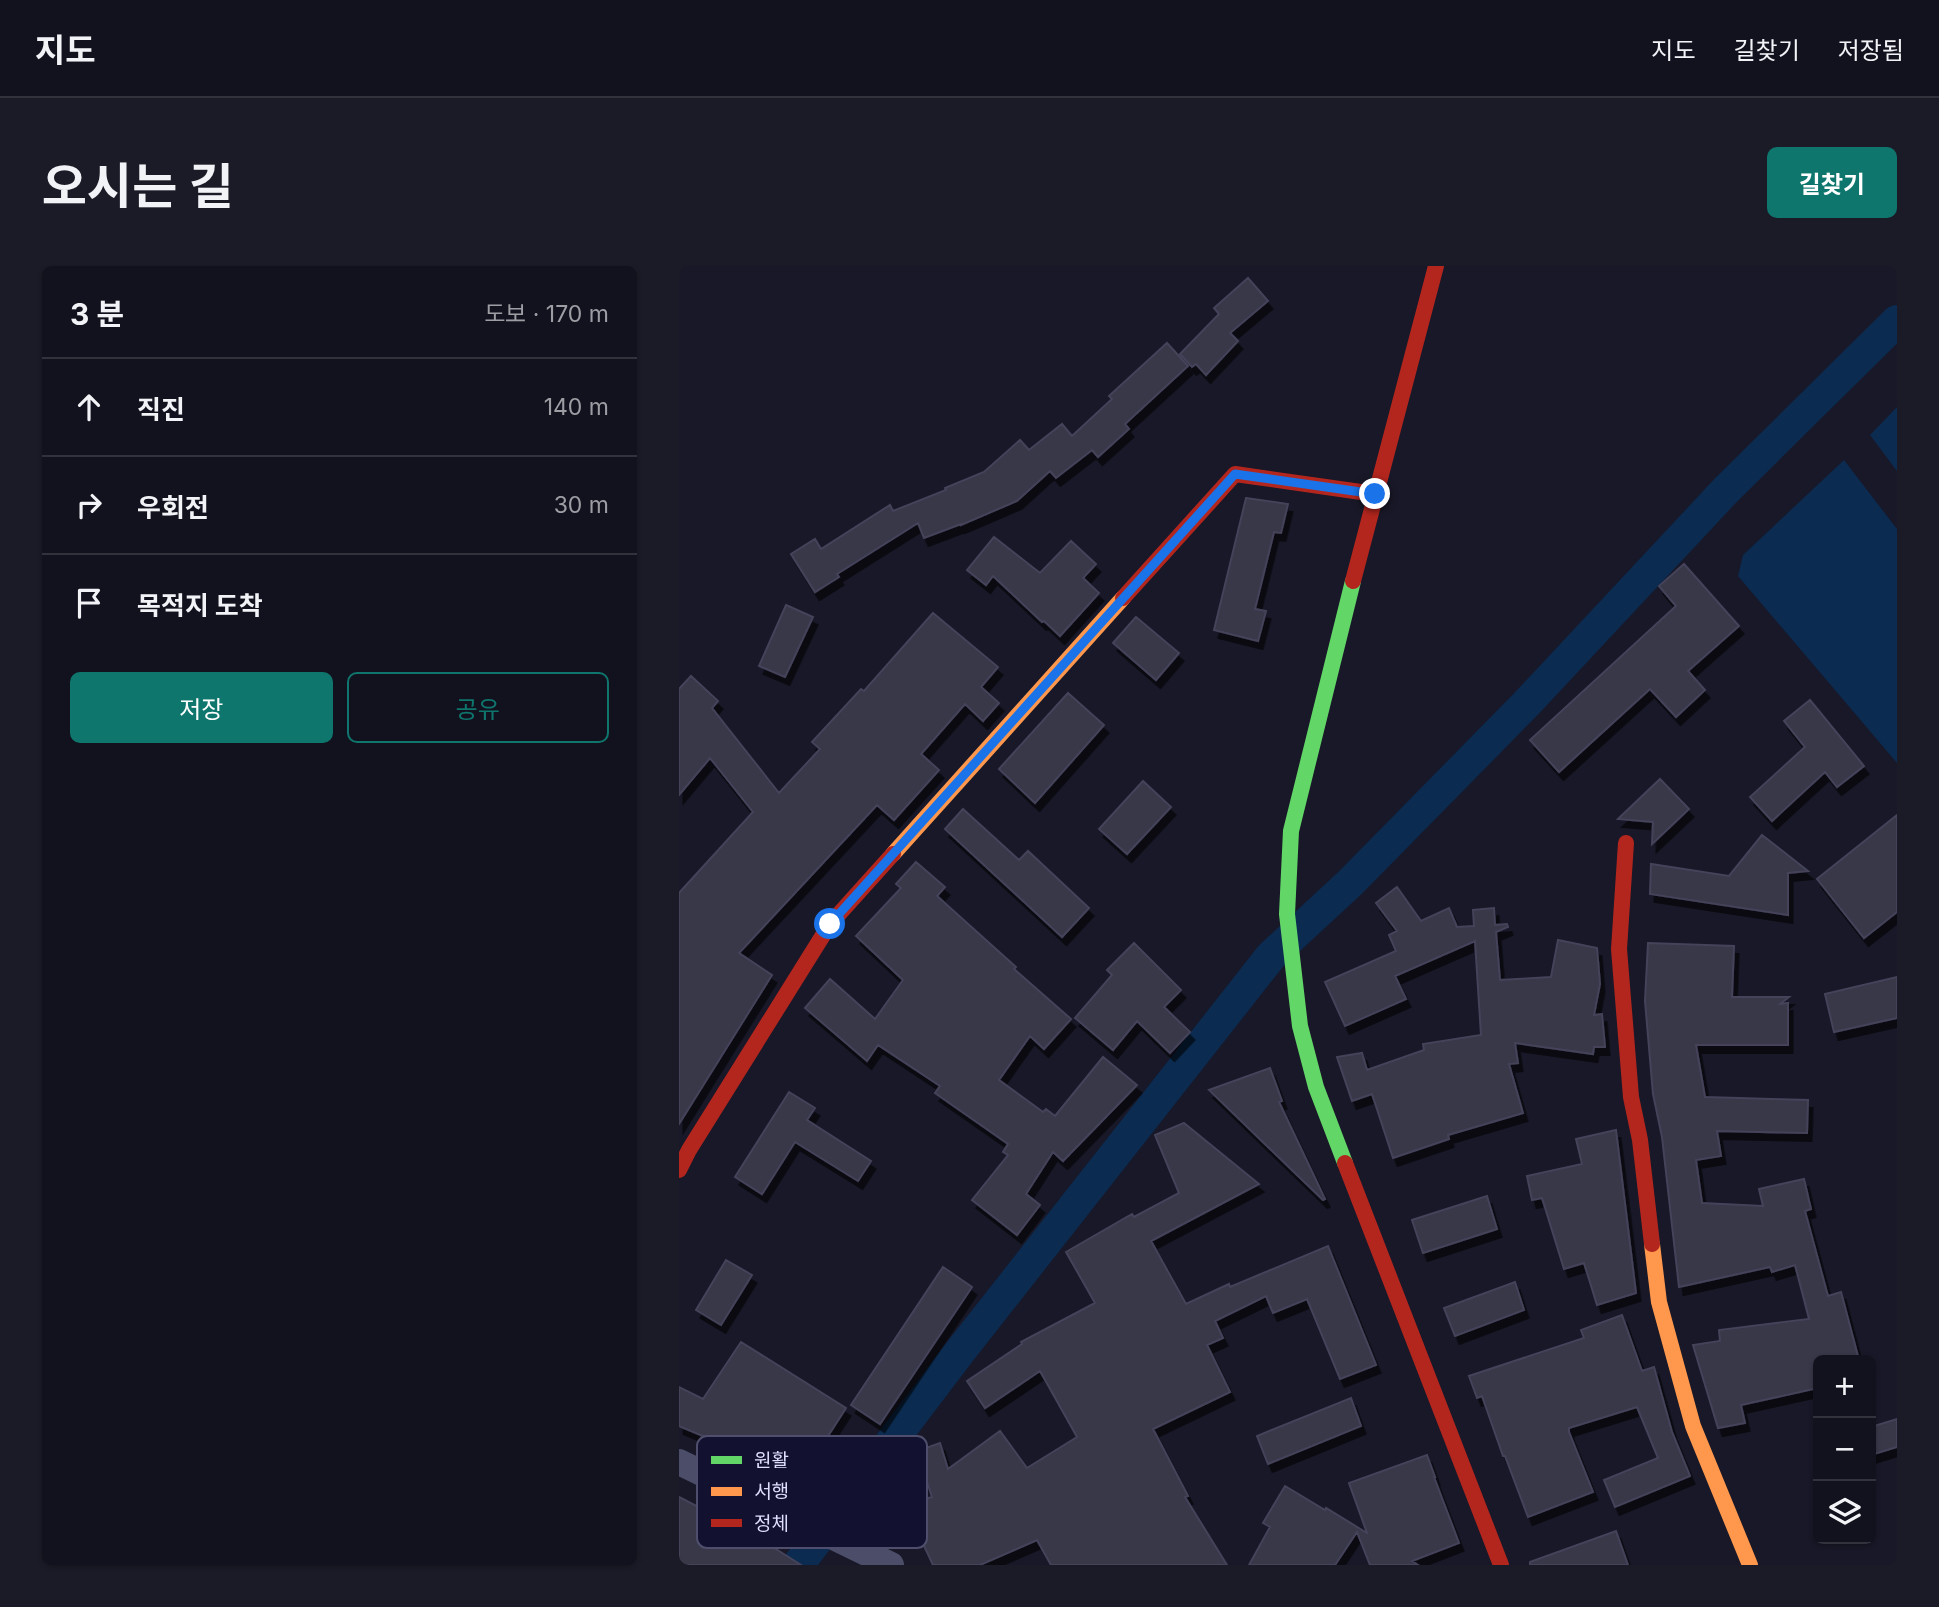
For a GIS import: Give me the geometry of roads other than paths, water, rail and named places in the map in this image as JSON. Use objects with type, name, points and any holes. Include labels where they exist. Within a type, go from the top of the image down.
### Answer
[{"type":"street","points":[[1436,266],[1375,494],[1291,831],[1287,914],[1300,1026],[1316,1087],[1501,1565]]},
{"type":"street","points":[[682,1154],[830,924],[1235,474],[1375,494]]},
{"type":"street","points":[[1626,843],[1619,949],[1631,1097],[1640,1140],[1659,1301],[1693,1426],[1750,1565]]},
{"type":"street","points":[[679,1462],[697,1471]]},
{"type":"street","points":[[856,1548],[891,1565]]},
{"type":"water","points":[[1897,407],[1897,471],[1870,435]]},
{"type":"water","points":[[1844,460],[1897,529],[1897,763],[1738,576],[1743,555]]},
{"type":"waterway","points":[[896,1436],[1271,956],[1350,883],[1526,704],[1726,490],[1897,321]]},
{"type":"waterway","points":[[798,1565],[811,1548]]}]
